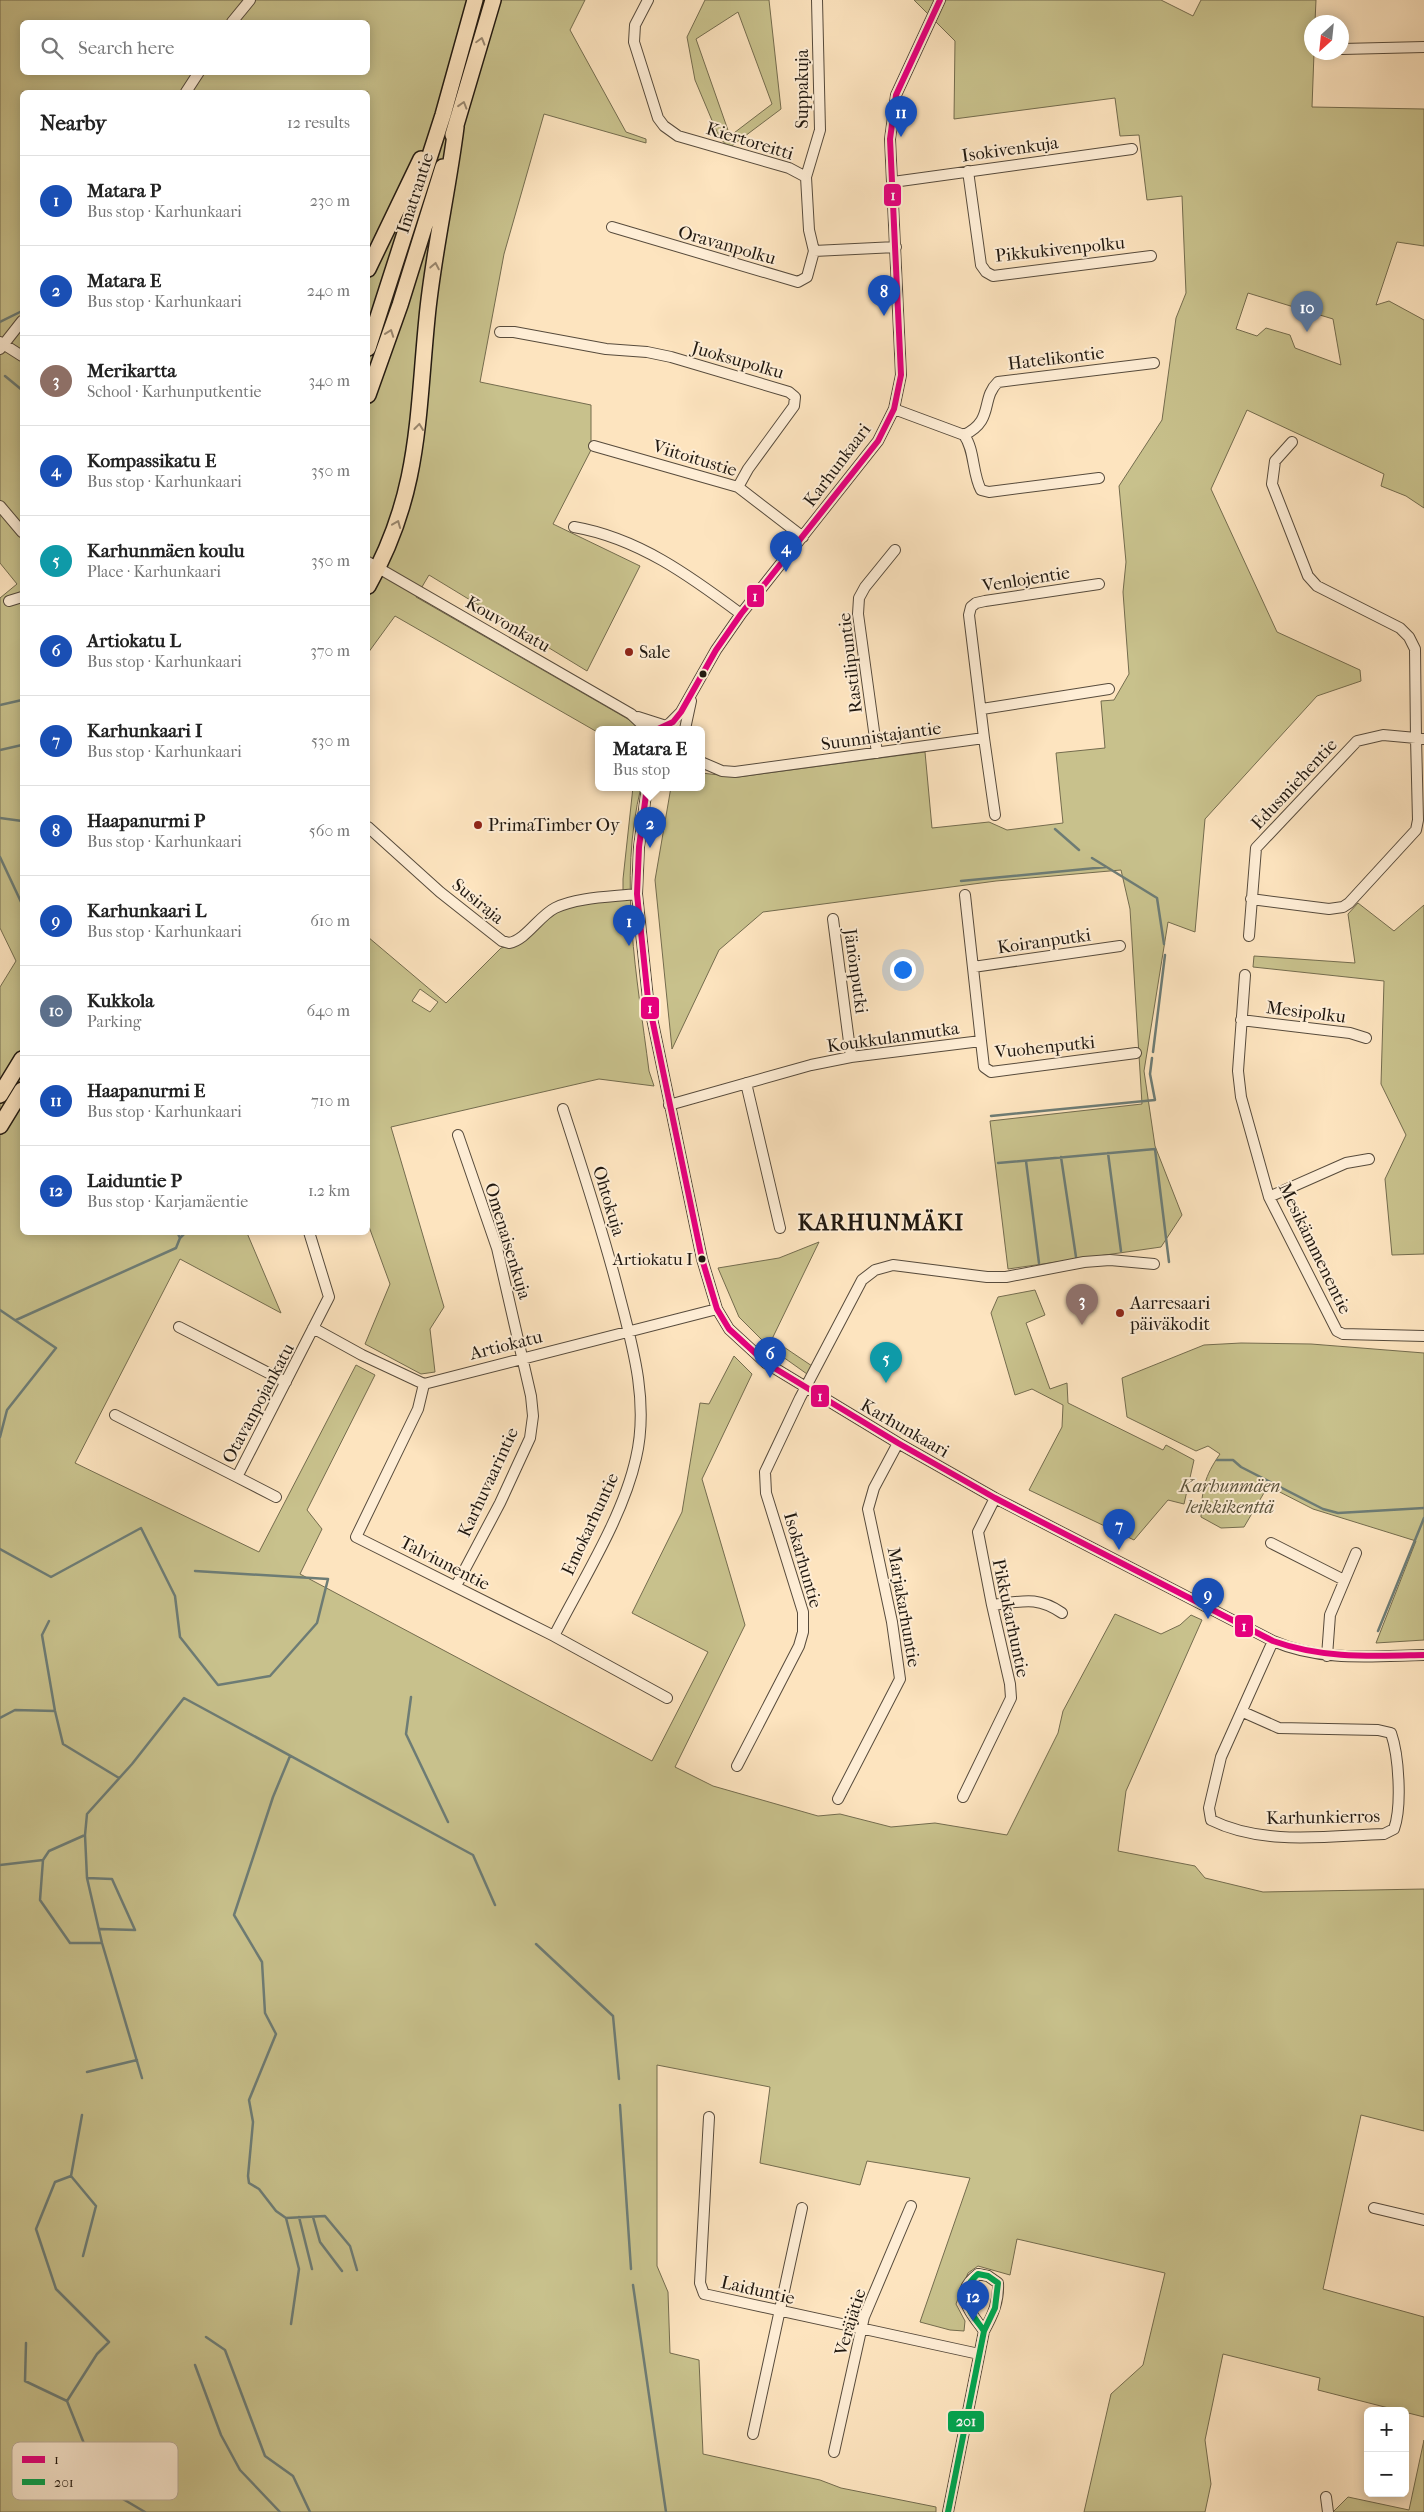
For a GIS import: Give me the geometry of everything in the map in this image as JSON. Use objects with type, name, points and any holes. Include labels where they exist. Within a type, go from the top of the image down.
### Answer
[{"type":"highway","name":"Imatrantie","points":[[370,342],[443,115],[475,0]]},
{"type":"highway","name":"Imatrantie","points":[[370,390],[400,305],[456,127],[492,0]]},
{"type":"highway","points":[[370,265],[443,115]]},
{"type":"highway","points":[[372,565],[403,509],[415,455],[427,318],[456,127]]},
{"type":"highway","points":[[0,1095],[20,1062]]},
{"type":"highway","points":[[0,1126],[20,1093]]},
{"type":"street","points":[[234,20],[250,0]]},
{"type":"street","name":"Kiertoreitti","points":[[648,0],[636,25],[634,42],[658,118],[664,126],[678,136],[789,168],[806,177],[809,230],[814,251]]},
{"type":"street","name":"Suppakuja","points":[[806,177],[820,130],[817,0]]},
{"type":"street","name":"Karhunkaari","points":[[663,726],[681,712],[716,650],[741,614],[878,441],[894,409],[901,375],[890,139],[896,94],[940,0]]},
{"type":"street","points":[[1349,49],[1424,46]]},
{"type":"street","points":[[187,90],[197,75]]},
{"type":"street","name":"Isokivenkuja","points":[[893,182],[1132,149]]},
{"type":"street","name":"Pikkukivenpolku","points":[[968,172],[981,265],[986,272],[993,276],[1151,256]]},
{"type":"street","name":"Oravanpolku","points":[[612,228],[798,282],[806,277],[814,251]]},
{"type":"street","points":[[814,251],[896,247]]},
{"type":"street","points":[[20,323],[1,345],[20,355]]},
{"type":"street","name":"Juoksupolku","points":[[500,332],[514,332],[606,349],[671,357],[772,385],[789,392],[795,397],[794,406],[788,417],[748,468],[738,487]]},
{"type":"street","name":"Hatelikontie","points":[[964,435],[974,430],[982,422],[986,414],[992,389],[998,382],[1154,363]]},
{"type":"street","points":[[894,409],[964,435],[968,441],[976,480],[981,490],[989,492],[1098,478]]},
{"type":"street","points":[[1251,900],[1329,909],[1349,903],[1416,830],[1418,820],[1420,738],[1415,649],[1409,637],[1400,628],[1317,586],[1308,576],[1272,484],[1275,461],[1292,442]]},
{"type":"street","name":"Viitoitustie","points":[[594,446],[738,487],[803,537]]},
{"type":"street","points":[[0,506],[20,530]]},
{"type":"street","points":[[574,526],[596,530],[643,550],[695,579],[741,614]]},
{"type":"street","name":"Rastilipuntie","points":[[877,753],[858,614],[859,598],[864,588],[895,550]]},
{"type":"street","name":"Kouvonkatu","points":[[372,565],[631,714],[663,726]]},
{"type":"street","name":"Venlojentie","points":[[984,738],[970,615],[971,607],[976,603],[985,601],[1099,584]]},
{"type":"street","points":[[8,601],[20,597]]},
{"type":"street","name":"Karhunkaari","points":[[686,726],[697,684]]},
{"type":"street","points":[[982,709],[1110,690]]},
{"type":"street","name":"Kouvonkatu","points":[[631,714],[644,726]]},
{"type":"street","name":"Edusmiehentie","points":[[1249,936],[1256,848],[1357,741],[1382,735],[1420,738]]},
{"type":"street","points":[[984,738],[995,815]]},
{"type":"street","name":"Suunnistajantie","points":[[705,762],[722,771],[735,772],[984,738]]},
{"type":"street","name":"Karhunkaari","points":[[646,791],[639,847],[637,894],[648,998],[702,1259],[717,1309],[738,1339],[766,1363],[805,1389],[995,1498],[1273,1641],[1299,1651],[1327,1656],[1424,1655]]},
{"type":"street","name":"Susiraja","points":[[370,829],[440,892],[502,941],[508,943],[520,937],[543,916],[566,903],[637,894]]},
{"type":"street","name":"Koukkulanmutka","points":[[669,1105],[794,1069],[851,1057],[981,1041],[965,895]]},
{"type":"street","name":"Jänönputki","points":[[833,920],[851,1057]]},
{"type":"street","name":"Koiranputki","points":[[973,968],[1120,946]]},
{"type":"street","name":"Mesikämmenentie","points":[[1245,975],[1238,1071],[1241,1097],[1269,1197],[1337,1331],[1343,1334],[1424,1336]]},
{"type":"street","name":"Mesipolku","points":[[1241,1020],[1350,1033],[1366,1038]]},
{"type":"street","name":"Vuohenputki","points":[[981,1041],[984,1067],[991,1072],[1136,1053]]},
{"type":"street","points":[[746,1083],[780,1228]]},
{"type":"street","name":"Ohtokuja","points":[[563,1110],[601,1223],[629,1332]]},
{"type":"street","name":"Omenaisenkuja","points":[[458,1136],[497,1248],[523,1358]]},
{"type":"street","points":[[1269,1197],[1346,1163],[1369,1159]]},
{"type":"street","name":"Otavanpojankatu","points":[[116,1415],[237,1477],[329,1297],[310,1235]]},
{"type":"street","name":"Isokarhuntie","points":[[737,1766],[798,1646],[803,1632],[803,1612],[766,1493],[765,1472],[857,1288],[868,1274],[875,1270],[900,1265],[987,1277],[1006,1277],[1084,1262],[1110,1260],[1154,1264]]},
{"type":"street","name":"Artiokatu","points":[[424,1384],[717,1309]]},
{"type":"street","points":[[179,1327],[286,1382]]},
{"type":"street","points":[[314,1328],[362,1355],[424,1384]]},
{"type":"street","name":"Emokarhuntie","points":[[554,1636],[614,1519],[628,1487],[637,1456],[640,1393],[629,1332]]},
{"type":"street","name":"Karhuvaarintie","points":[[456,1586],[500,1503],[530,1438],[533,1416],[523,1358]]},
{"type":"street","name":"Talviunentie","points":[[424,1384],[418,1409],[356,1537],[554,1636],[667,1698]]},
{"type":"street","name":"Marjakarhuntie","points":[[838,1799],[900,1679],[892,1622],[868,1509],[874,1488],[898,1443]]},
{"type":"street","points":[[237,1477],[276,1497]]},
{"type":"street","name":"Pikkukarhuntie","points":[[963,1797],[1010,1698],[1010,1684],[978,1532],[995,1498]]},
{"type":"street","points":[[1271,1543],[1344,1580]]},
{"type":"street","points":[[1327,1656],[1328,1626],[1344,1580],[1356,1553]]},
{"type":"street","points":[[992,1605],[1034,1600],[1048,1604],[1062,1613]]},
{"type":"street","name":"Karhunkierros","points":[[1243,1712],[1279,1728],[1378,1730],[1390,1733],[1395,1746],[1397,1784],[1397,1821],[1394,1829],[1384,1834],[1279,1837],[1229,1829],[1211,1820],[1209,1808],[1214,1778],[1221,1757],[1243,1712],[1273,1641]]},
{"type":"street","name":"Laiduntie","points":[[709,2117],[700,2283],[704,2294],[979,2354]]},
{"type":"street","name":"Veräjätie","points":[[834,2452],[861,2329],[911,2206]]},
{"type":"street","points":[[754,2434],[802,2208]]},
{"type":"street","points":[[1374,2208],[1424,2220]]},
{"type":"street","points":[[948,2512],[984,2331],[996,2307],[998,2283],[988,2276],[978,2274],[969,2280],[964,2289],[964,2300],[984,2331]]},
{"type":"street","points":[[1326,2497],[1328,2512]]},
{"type":"green space","points":[[0,0],[585,0],[570,30],[626,132],[646,139],[646,143],[544,114],[504,254],[480,382],[591,405],[591,450],[553,524],[640,566],[587,671],[429,575],[416,597],[638,726],[595,726],[595,731],[395,616],[370,650],[370,90],[20,90],[20,1235],[248,1235],[281,1313],[180,1259],[75,1463],[259,1552],[356,1365],[375,1375],[307,1510],[322,1529],[300,1574],[652,1761],[708,1652],[632,1613],[682,1512],[700,1403],[709,1404],[734,1356],[752,1374],[702,1479],[745,1625],[675,1767],[713,1786],[818,1816],[840,1814],[891,1827],[935,1823],[1007,1835],[1058,1733],[1063,1711],[1115,1614],[1161,1634],[1180,1625],[1191,1615],[1202,1620],[1126,1791],[1118,1851],[1195,1866],[1205,1878],[1263,1892],[1424,1889],[1424,2131],[1361,2115],[1323,2289],[1424,2317],[1424,2417],[1409,2413],[1409,2407],[1385,2407],[1318,2390],[1320,2378],[1223,2354],[1205,2440],[1211,2484],[1205,2512],[1084,2512],[1111,2394],[1143,2365],[1165,2273],[1017,2239],[1010,2275],[978,2266],[968,2273],[956,2304],[965,2321],[964,2331],[950,2330],[920,2322],[970,2178],[867,2161],[860,2185],[760,2163],[770,2087],[657,2065],[657,2266],[668,2292],[670,2353],[699,2360],[703,2454],[820,2480],[841,2488],[936,2507],[936,2512],[0,2512],[0,987],[16,961],[0,928],[0,598],[17,584],[0,563]]},
{"type":"green space","points":[[705,0],[769,0],[781,109],[729,148],[719,137],[695,80],[687,37]],"holes":[[[738,12],[772,104],[730,136],[696,39]]]},
{"type":"green space","points":[[914,0],[1161,0],[1193,16],[1201,0],[1316,0],[1315,15],[1304,15],[1304,60],[1314,60],[1312,107],[1424,109],[1424,246],[1397,242],[1376,305],[1389,301],[1424,320],[1424,508],[1406,496],[1381,486],[1384,474],[1247,410],[1211,489],[1277,632],[1360,670],[1361,681],[1317,696],[1205,819],[1195,932],[1168,922],[1144,1071],[1155,1146],[1182,1215],[1161,1247],[1008,1269],[990,1121],[1142,1104],[1130,909],[1121,870],[996,881],[763,912],[719,950],[672,1049],[655,880],[670,791],[705,791],[705,773],[738,777],[925,752],[932,828],[989,822],[1007,830],[1063,823],[1056,753],[1105,748],[1101,701],[1114,700],[1129,674],[1123,592],[1126,562],[1119,486],[1162,420],[1176,318],[1186,293],[1182,196],[1147,200],[1139,135],[1120,136],[1115,98],[954,119],[955,41]],"holes":[[[1248,293],[1333,319],[1341,365],[1295,348],[1290,335],[1266,328],[1257,336],[1236,329]]]},
{"type":"green space","points":[[633,791],[640,791],[634,822],[630,893],[639,1000],[649,1071],[654,1086],[599,1079],[391,1127],[444,1307],[430,1329],[435,1372],[421,1374],[365,1344],[390,1284],[370,1229],[370,939],[446,1003],[501,948],[515,945],[546,917],[570,905],[623,898],[623,879]],"holes":[[[420,989],[438,1002],[430,1012],[412,1001]]]},
{"type":"green space","points":[[1358,903],[1394,931],[1424,905],[1424,1254],[1392,1255],[1385,1179],[1406,1135],[1381,1084],[1384,981],[1253,967],[1254,956],[1355,963],[1348,914]]},
{"type":"green space","points":[[819,1242],[772,1339],[812,1366],[807,1374],[769,1347],[739,1317],[718,1268],[779,1258]]},
{"type":"green space","points":[[1035,1290],[1045,1315],[1026,1323],[1050,1389],[1067,1383],[1068,1403],[1163,1450],[1166,1445],[1194,1460],[1184,1504],[1168,1500],[1134,1540],[1029,1490],[1062,1427],[1063,1405],[1032,1389],[1015,1395],[991,1313],[998,1297]]},
{"type":"green space","name":"Karhunmäen leikkikenttä","points":[[1241,1343],[1311,1344],[1424,1353],[1424,1640],[1376,1643],[1416,1541],[1313,1509],[1268,1486],[1244,1527],[1221,1528],[1201,1517],[1202,1499],[1207,1477],[1220,1454],[1208,1446],[1196,1451],[1127,1417],[1122,1378],[1204,1345]]},
{"type":"green space","points":[[1424,2440],[1424,2512],[1333,2512],[1348,2497],[1409,2510]]},
{"type":"waterway","points":[[0,322],[20,312]]},
{"type":"waterway","points":[[5,376],[20,388]]},
{"type":"waterway","points":[[0,705],[20,700]]},
{"type":"waterway","points":[[0,750],[20,745]]},
{"type":"waterway","points":[[0,818],[20,821]]},
{"type":"waterway","points":[[1055,829],[1079,850]]},
{"type":"waterway","points":[[0,857],[20,900]]},
{"type":"waterway","points":[[1092,858],[1157,898],[1164,944]]},
{"type":"waterway","points":[[961,881],[1106,867]]},
{"type":"waterway","points":[[1153,1052],[1165,955]]},
{"type":"waterway","points":[[991,1116],[1155,1100],[1150,1074],[1152,1058]]},
{"type":"waterway","points":[[998,1163],[1155,1149],[1169,1262]]},
{"type":"waterway","points":[[1108,1153],[1121,1251]]},
{"type":"waterway","points":[[1061,1157],[1076,1257]]},
{"type":"waterway","points":[[1026,1161],[1039,1263]]},
{"type":"waterway","points":[[16,1320],[176,1248],[183,1235]]},
{"type":"waterway","points":[[0,1310],[56,1348],[7,1410],[0,1437]]},
{"type":"waterway","points":[[1217,1460],[1233,1460],[1241,1467],[1323,1509],[1338,1513],[1424,1508]]},
{"type":"waterway","points":[[1378,1631],[1424,1518]]},
{"type":"waterway","points":[[0,1549],[51,1577],[141,1528],[175,1596],[180,1637],[218,1685],[270,1676],[317,1623],[328,1579],[195,1571]]},
{"type":"waterway","points":[[49,1621],[42,1635],[55,1711],[63,1744],[119,1778]]},
{"type":"waterway","points":[[411,1697],[406,1734],[448,1822]]},
{"type":"waterway","points":[[142,2078],[102,1943],[87,1878],[85,1835],[87,1814],[132,1764],[184,1698],[473,1855],[495,1905]]},
{"type":"waterway","points":[[0,1718],[15,1710],[55,1711]]},
{"type":"waterway","points":[[290,1756],[273,1797],[234,1915],[262,1962],[265,2013],[276,2034],[249,2100],[253,2122],[248,2176],[249,2183],[259,2189],[276,2211],[286,2218],[325,2216],[350,2246],[357,2270]]},
{"type":"waterway","points":[[85,1835],[49,1851],[43,1860],[40,1900],[70,1943],[102,1943]]},
{"type":"waterway","points":[[0,1865],[43,1860]]},
{"type":"waterway","points":[[87,1878],[112,1879],[135,1930],[100,1929]]},
{"type":"waterway","points":[[536,1944],[613,2016],[619,2079]]},
{"type":"waterway","points":[[87,2072],[137,2060]]},
{"type":"waterway","points":[[620,2105],[631,2269]]},
{"type":"waterway","points":[[82,2115],[71,2176],[96,2206],[83,2256]]},
{"type":"waterway","points":[[67,2401],[97,2354],[109,2342],[56,2289],[36,2229],[55,2182],[71,2176]]},
{"type":"waterway","points":[[299,2217],[312,2269]]},
{"type":"waterway","points":[[313,2217],[320,2242],[342,2271]]},
{"type":"waterway","points":[[286,2218],[299,2269],[291,2324]]},
{"type":"waterway","points":[[633,2285],[666,2512]]},
{"type":"waterway","points":[[206,2337],[225,2350],[265,2456],[293,2476],[310,2512]]},
{"type":"waterway","points":[[26,2343],[25,2381],[67,2401],[83,2442]]},
{"type":"waterway","points":[[195,2365],[221,2435],[240,2470],[280,2512]]},
{"type":"waterway","points":[[125,2500],[145,2512]]},
{"type":"transit line","name":"1","points":[[664,726],[673,722],[681,712],[716,650],[741,614],[878,441],[894,409],[901,375],[890,139],[896,95],[940,0]]},
{"type":"transit line","name":"1","points":[[646,791],[639,847],[637,894],[648,999],[702,1259],[717,1309],[729,1329],[766,1363],[898,1443],[995,1498],[1273,1641],[1292,1647],[1329,1654],[1367,1656],[1424,1655]]},
{"type":"transit line","name":"201","points":[[978,2274],[988,2276],[998,2283],[995,2308],[984,2331],[969,2309],[965,2296],[971,2282],[978,2274]]},
{"type":"transit line","name":"201","points":[[948,2512],[984,2331]]},
{"type":"place","name":"Haapanurmi E","points":[[901,137]]},
{"type":"place","name":"Haapanurmi P","points":[[884,316]]},
{"type":"place","name":"Kukkola","points":[[1307,332]]},
{"type":"place","name":"Kompassikatu E","points":[[786,572]]},
{"type":"place","name":"Sale","points":[[629,652]]},
{"type":"place","name":"PrimaTimber Oy","points":[[478,825]]},
{"type":"place","name":"Matara E","points":[[650,848]]},
{"type":"place","name":"Matara P","points":[[629,946]]},
{"type":"place","name":"Artiokatu I","points":[[702,1259]]},
{"type":"place","name":"Aarresaari päiväkodit","points":[[1120,1313]]},
{"type":"place","name":"Merikartta","points":[[1082,1325]]},
{"type":"place","name":"Artiokatu L","points":[[770,1378]]},
{"type":"place","name":"Karhunmäen koulu","points":[[886,1383]]},
{"type":"place","name":"Karhunkaari I","points":[[1119,1550]]},
{"type":"place","name":"Karhunkaari L","points":[[1208,1619]]},
{"type":"place","name":"Laiduntie P","points":[[973,2321]]},
{"type":"district","name":"KARHUNMÄKI","points":[[881,1222]]}]
